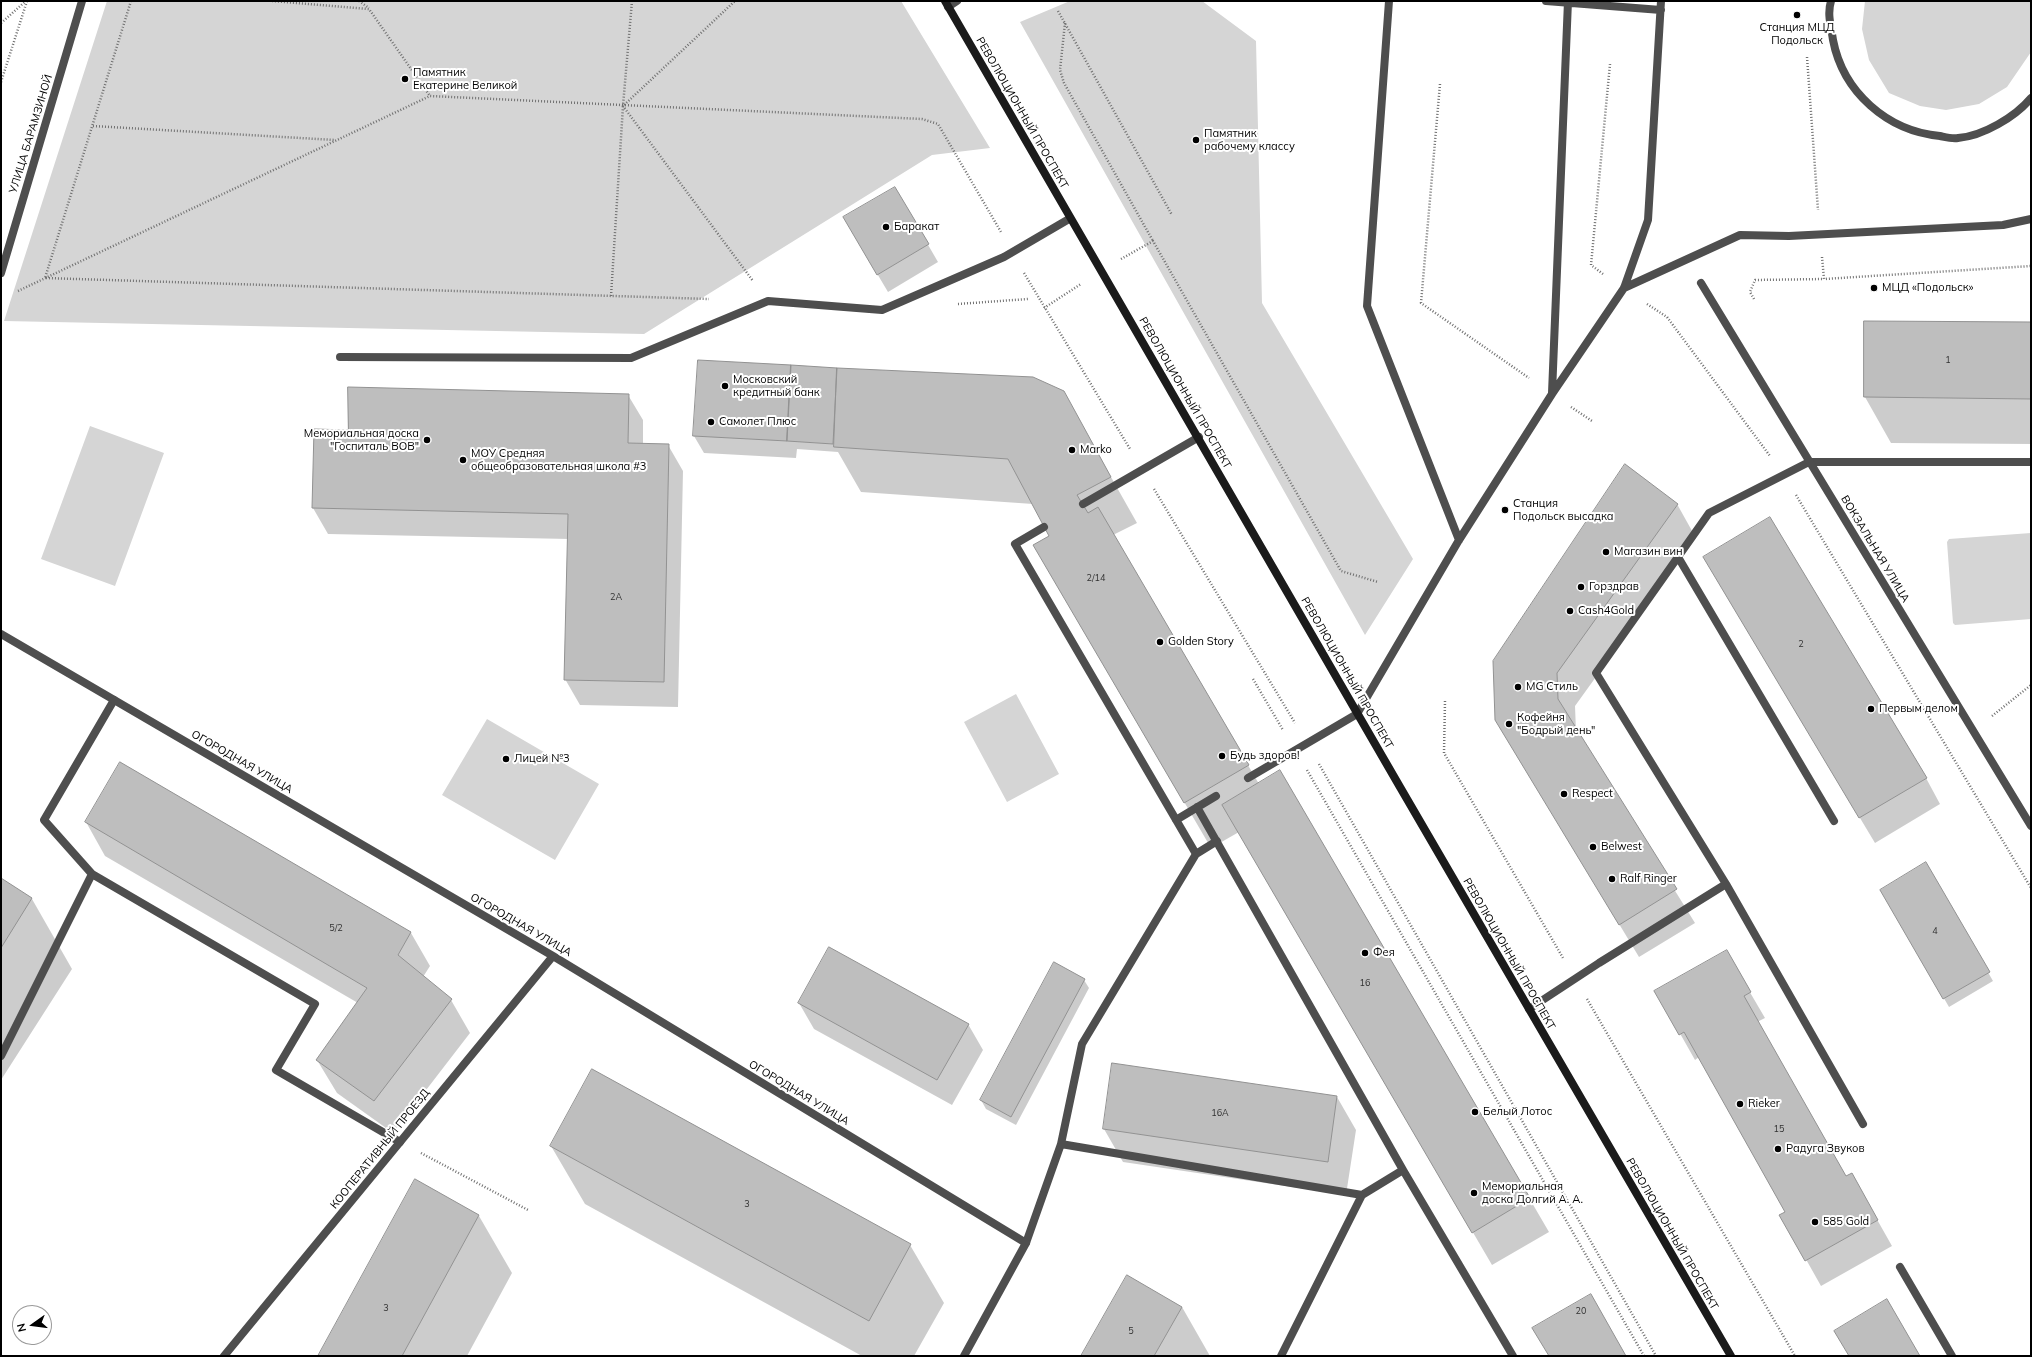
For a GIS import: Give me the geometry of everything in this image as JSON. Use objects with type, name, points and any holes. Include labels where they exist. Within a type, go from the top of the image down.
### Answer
[{"type":"street","name":"УЛИЦА БАРАМЗИНОЙ","points":[[1,270],[82,1]]},
{"type":"street","points":[[946,4],[957,1]]},
{"type":"street","points":[[1389,1],[1367,306],[1459,540]]},
{"type":"street","points":[[1546,1],[1660,10]]},
{"type":"street","points":[[1248,778],[1357,714],[1459,540],[1552,394],[1624,288],[1648,220],[1661,1]]},
{"type":"street","points":[[1831,1],[1828,11],[1836,55],[1854,90],[1879,114],[1906,129],[1932,136],[1958,138],[1993,128],[2031,98]]},
{"type":"street","points":[[1552,394],[1568,2]]},
{"type":"street","name":"РЕВОЛЮЦИОННЫЙ ПРОСПЕКТ","points":[[946,4],[1069,219],[1198,437],[1730,1356]]},
{"type":"street","points":[[340,357],[631,358],[768,301],[882,310],[1012,252],[1069,219]]},
{"type":"street","points":[[1624,288],[1740,234],[1789,236],[2003,225],[2031,219]]},
{"type":"street","name":"ВОКЗАЛЬНАЯ УЛИЦА","points":[[1701,283],[2031,826]]},
{"type":"street","points":[[1083,504],[1198,437]]},
{"type":"street","points":[[1863,1124],[1726,884],[1596,672],[1709,513],[1810,462],[2031,462]]},
{"type":"street","points":[[1044,527],[1015,544],[1196,854]]},
{"type":"street","points":[[1678,558],[1834,820]]},
{"type":"street","name":"ОГОРОДНАЯ УЛИЦА","points":[[1,634],[553,956],[1026,1243]]},
{"type":"street","points":[[114,700],[44,820],[92,874],[315,1004],[276,1070],[400,1142]]},
{"type":"street","points":[[1176,820],[1216,796]]},
{"type":"street","points":[[1197,807],[1403,1170],[1513,1356]]},
{"type":"street","points":[[964,1356],[1026,1243],[1061,1144],[1082,1044],[1196,854],[1217,840]]},
{"type":"street","points":[[1,1056],[92,874]]},
{"type":"street","points":[[1529,1010],[1726,884]]},
{"type":"street","name":"КООПЕРАТИВНЫЙ ПРОЕЗД","points":[[224,1356],[553,956]]},
{"type":"street","points":[[1061,1144],[1362,1195]]},
{"type":"street","points":[[1281,1356],[1362,1195],[1403,1170]]},
{"type":"street","points":[[1900,1267],[1952,1356]]},
{"type":"path","points":[[1,23],[26,1]]},
{"type":"path","points":[[1,82],[26,1]]},
{"type":"path","points":[[45,278],[131,1]]},
{"type":"path","points":[[272,1],[370,9]]},
{"type":"path","points":[[359,1],[370,9],[430,96]]},
{"type":"path","points":[[611,296],[623,106],[632,1]]},
{"type":"path","points":[[623,106],[735,1]]},
{"type":"path","points":[[1058,10],[1172,216]]},
{"type":"path","points":[[1065,23],[1060,70],[1064,83],[1340,571],[1378,582]]},
{"type":"path","points":[[1610,64],[1591,265],[1624,288]]},
{"type":"path","points":[[1440,84],[1421,303],[1592,421]]},
{"type":"path","points":[[14,293],[430,96],[922,120],[938,124],[1044,308],[1307,743],[1656,1356]]},
{"type":"path","points":[[623,106],[768,301]]},
{"type":"path","points":[[92,126],[336,140]]},
{"type":"path","points":[[1044,308],[1101,271],[1153,240]]},
{"type":"path","points":[[45,278],[713,299]]},
{"type":"path","points":[[1754,298],[1750,292],[1751,286],[1755,280],[1824,279]]},
{"type":"path","points":[[1667,317],[1784,475],[2031,888]]},
{"type":"path","points":[[1252,679],[1295,750],[1644,1356]]},
{"type":"path","points":[[1973,731],[2031,685]]},
{"type":"path","points":[[1445,701],[1444,753],[1795,1356]]},
{"type":"path","points":[[400,1142],[528,1210]]},
{"type":"shaded area","points":[[107,1],[901,1],[990,148],[932,155],[644,334],[4,321]]},
{"type":"shaded area","points":[[1070,1],[1202,1],[1256,41],[1262,303],[1413,559],[1365,635],[1020,22]]},
{"type":"shaded area","points":[[1865,1],[2031,1],[2031,52],[2007,87],[1979,104],[1946,110],[1920,106],[1889,93],[1869,60],[1862,29]]},
{"type":"shaded area","points":[[90,426],[164,453],[115,586],[41,559]]},
{"type":"shaded area","points":[[2031,533],[2031,619],[1955,625],[1953,623],[1947,542],[1949,539]]},
{"type":"shaded area","points":[[1016,694],[1059,774],[1007,802],[964,722]]},
{"type":"shaded area","points":[[487,719],[599,784],[555,860],[442,795]]},
{"type":"building","points":[[895,187],[929,244],[877,275],[843,217]]},
{"type":"building","points":[[1864,321],[2031,322],[2031,399],[1864,397]]},
{"type":"building","points":[[698,360],[791,365],[787,441],[693,436]]},
{"type":"building","points":[[791,365],[837,368],[833,444],[787,441]]},
{"type":"building","points":[[837,368],[1033,377],[1064,391],[1111,477],[1077,495],[1088,513],[1098,507],[1249,765],[1184,803],[1033,545],[1049,536],[1008,459],[834,447]]},
{"type":"building","points":[[348,387],[629,394],[628,443],[669,444],[664,682],[564,680],[568,514],[312,508],[314,429],[348,430]]},
{"type":"building","points":[[1625,464],[1678,504],[1557,673],[1558,699],[1677,889],[1619,925],[1495,720],[1493,661]]},
{"type":"building","points":[[1770,517],[1927,778],[1859,818],[1703,557]]},
{"type":"building","points":[[120,762],[411,932],[398,955],[452,999],[374,1101],[316,1060],[367,988],[85,822]]},
{"type":"building","points":[[1280,770],[1530,1198],[1472,1233],[1222,805]]},
{"type":"building","points":[[1926,862],[1990,972],[1943,999],[1880,890]]},
{"type":"building","points":[[1,878],[32,898],[1,948]]},
{"type":"building","points":[[829,947],[969,1024],[937,1080],[798,1003]]},
{"type":"building","points":[[1727,950],[1751,992],[1744,996],[1846,1176],[1852,1173],[1878,1220],[1805,1261],[1779,1215],[1785,1212],[1684,1032],[1679,1035],[1654,991]]},
{"type":"building","points":[[1054,962],[1085,979],[1011,1117],[980,1100]]},
{"type":"building","points":[[1112,1063],[1337,1096],[1328,1162],[1103,1129]]},
{"type":"building","points":[[592,1069],[911,1244],[869,1321],[550,1146]]},
{"type":"building","points":[[415,1179],[479,1215],[402,1356],[318,1356]]},
{"type":"building","points":[[1127,1275],[1182,1307],[1154,1356],[1081,1356]]},
{"type":"building","points":[[1591,1294],[1626,1356],[1549,1356],[1532,1328]]},
{"type":"building","points":[[1887,1299],[1920,1356],[1849,1356],[1834,1331]]},
{"type":"place","name":"Станция МЦД Подольск","points":[[1797,15]]},
{"type":"place","name":"Памятник Екатерине Великой","points":[[405,79]]},
{"type":"place","name":"Памятник рабочему классу","points":[[1196,140]]},
{"type":"place","name":"Баракат","points":[[886,227]]},
{"type":"place","name":"МЦД «Подольск»","points":[[1874,288]]},
{"type":"place","name":"Московский кредитный банк","points":[[725,386]]},
{"type":"place","name":"Самолет Плюс","points":[[711,422]]},
{"type":"place","name":"Мемориальная доска \"Госпиталь ВОВ\"","points":[[427,440]]},
{"type":"place","name":"Marko","points":[[1072,450]]},
{"type":"place","name":"МОУ Средняя общеобразовательная школа #3","points":[[463,460]]},
{"type":"place","name":"Станция Подольск высадка","points":[[1505,510]]},
{"type":"place","name":"Магазин вин","points":[[1606,552]]},
{"type":"place","name":"Горздрав","points":[[1581,587]]},
{"type":"place","name":"Cash4Gold","points":[[1570,611]]},
{"type":"place","name":"Golden Story","points":[[1160,642]]},
{"type":"place","name":"MG Стиль","points":[[1518,687]]},
{"type":"place","name":"Первым делом","points":[[1871,709]]},
{"type":"place","name":"Кофейня \"Бодрый день\"","points":[[1509,724]]},
{"type":"place","name":"Будь здоров!","points":[[1222,756]]},
{"type":"place","name":"Лицей №3","points":[[506,759]]},
{"type":"place","name":"Respect","points":[[1564,794]]},
{"type":"place","name":"Belwest","points":[[1593,847]]},
{"type":"place","name":"Ralf Ringer","points":[[1612,879]]},
{"type":"place","name":"Фея","points":[[1365,953]]},
{"type":"place","name":"Rieker","points":[[1740,1104]]},
{"type":"place","name":"Белый Лотос","points":[[1475,1112]]},
{"type":"place","name":"Радуга Звуков","points":[[1778,1149]]},
{"type":"place","name":"Мемориальная доска Долгий А. А.","points":[[1474,1193]]},
{"type":"place","name":"585 Gold","points":[[1815,1222]]}]
